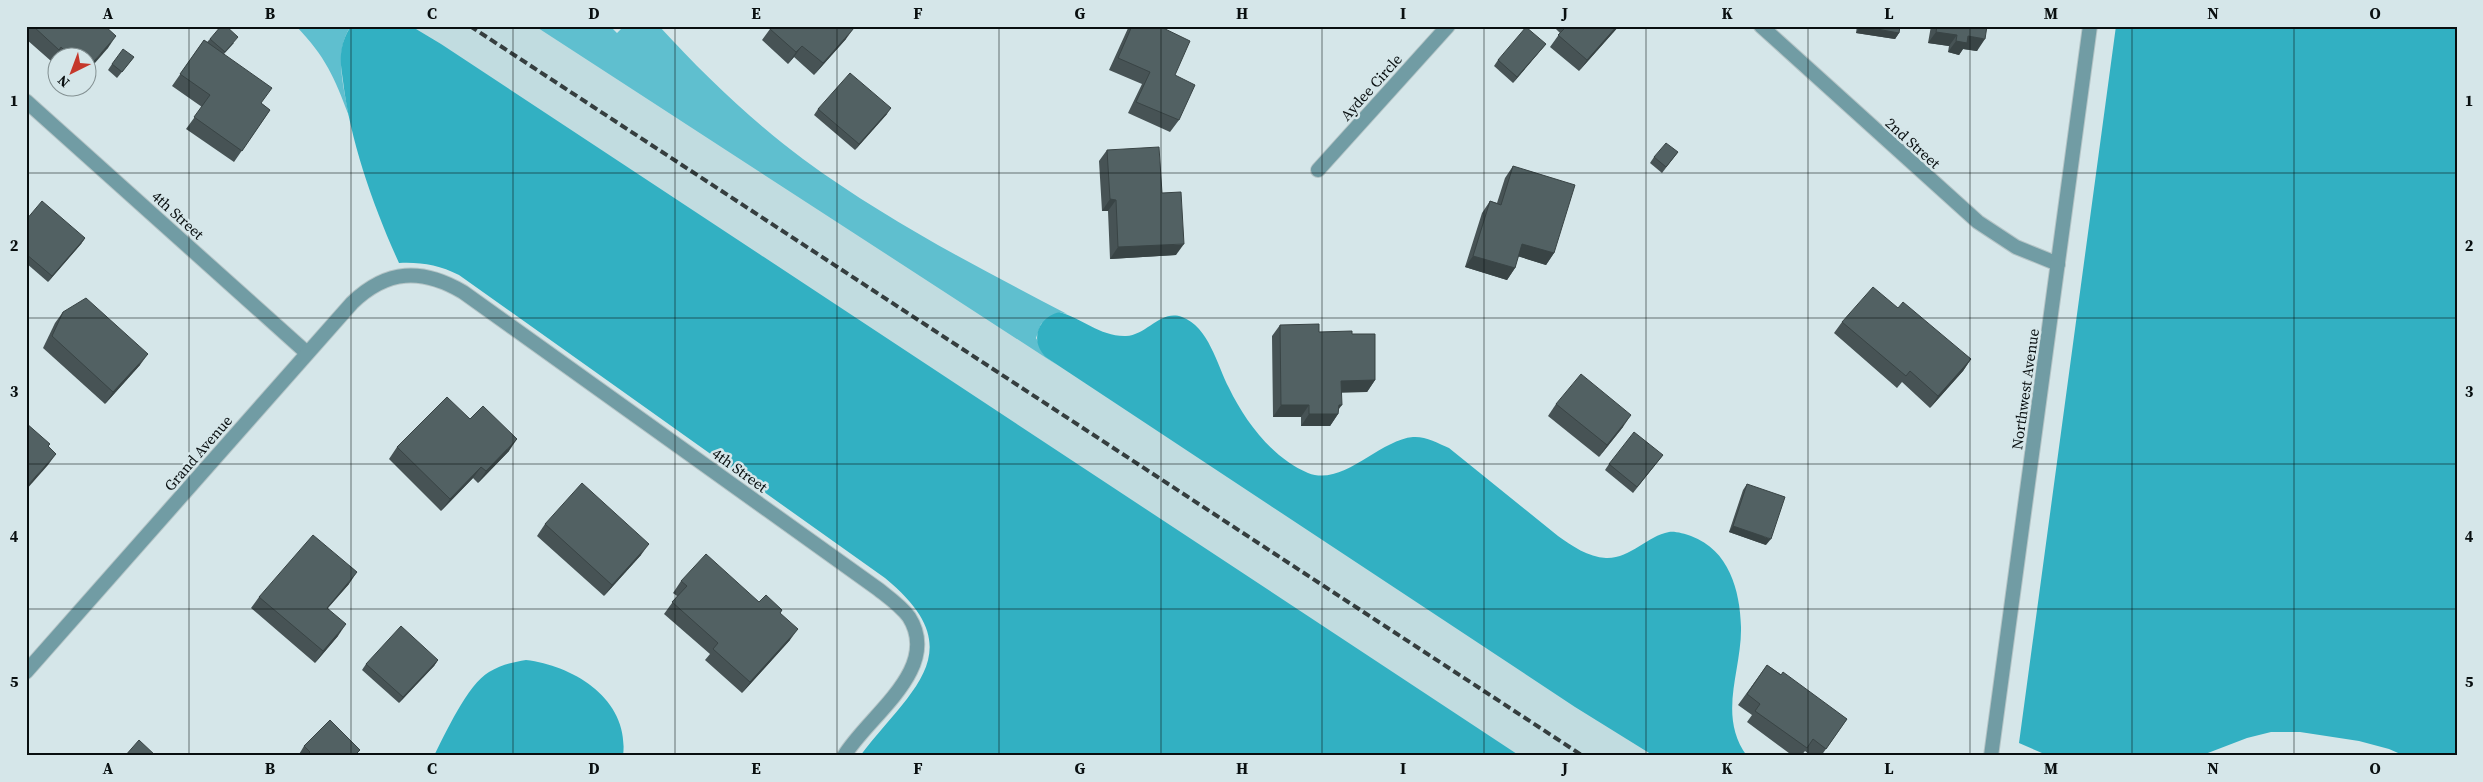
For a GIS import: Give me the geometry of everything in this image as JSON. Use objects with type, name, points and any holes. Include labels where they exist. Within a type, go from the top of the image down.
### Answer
[{"type":"street","name":"Aydee Circle","points":[[1318,170],[1448,26]]},
{"type":"street","name":"2nd Street","points":[[1761,26],[1973,218],[2016,248],[2058,264]]},
{"type":"street","name":"Northwest Avenue","points":[[1991,756],[2090,26]]},
{"type":"street","name":"4th Street","points":[[26,101],[307,353]]},
{"type":"street","name":"4th Street","points":[[408,275],[438,279],[463,292],[878,589],[902,609],[916,633],[917,650],[913,667],[900,688],[844,756]]},
{"type":"street","name":"Grand Avenue","points":[[26,672],[307,353],[364,292],[388,279],[408,275]]},
{"type":"shaded area","points":[[296,26],[351,26],[342,47],[341,58],[341,70],[349,116],[328,68],[315,48]]},
{"type":"shaded area","points":[[351,26],[411,26],[441,44],[1520,756],[860,756],[914,689],[925,669],[930,649],[926,627],[912,604],[885,578],[459,275],[430,265],[399,263],[364,174],[346,104],[341,57],[344,40]]},
{"type":"shaded area","points":[[388,26],[550,26],[1401,586],[1667,756],[1500,756]]},
{"type":"shaded area","points":[[535,26],[610,26],[617,33],[624,26],[659,26],[710,79],[746,112],[803,159],[834,181],[932,242],[1067,314],[1059,312],[1041,324],[1036,338],[1047,358],[1057,365]]},
{"type":"shaded area","points":[[2116,26],[2457,26],[2457,756],[2405,756],[2389,749],[2359,741],[2300,732],[2271,732],[2247,738],[2200,756],[2049,756],[2019,743]]},
{"type":"shaded area","points":[[1059,312],[1108,334],[1117,336],[1134,335],[1167,316],[1182,317],[1191,322],[1206,338],[1236,401],[1261,437],[1283,458],[1308,473],[1321,476],[1334,474],[1348,469],[1400,440],[1413,437],[1422,438],[1449,448],[1558,536],[1587,553],[1606,558],[1623,555],[1661,534],[1669,532],[1686,534],[1704,542],[1723,561],[1730,573],[1738,599],[1741,627],[1732,709],[1738,740],[1747,756],[1654,756],[1575,707],[1047,358],[1041,352],[1038,345],[1038,331],[1045,319]]},
{"type":"shaded area","points":[[526,660],[563,670],[580,678],[596,689],[618,718],[623,736],[623,756],[434,756],[465,698],[481,678],[498,667]]},
{"type":"building","points":[[33,26],[105,26],[116,36],[98,57],[98,48],[57,48]]},
{"type":"building","points":[[221,26],[226,26],[238,37],[225,52],[210,39]]},
{"type":"building","points":[[772,26],[852,26],[854,28],[823,63],[802,46],[796,52],[770,29]]},
{"type":"building","points":[[1132,26],[1159,26],[1190,41],[1175,75],[1195,85],[1179,120],[1136,102],[1150,72],[1118,58]]},
{"type":"building","points":[[1567,26],[1617,26],[1587,60],[1558,35]]},
{"type":"building","points":[[1860,26],[1900,26],[1899,33]]},
{"type":"building","points":[[1937,26],[1987,26],[1985,39],[1968,36],[1967,43],[1956,41],[1957,35],[1936,32]]},
{"type":"building","points":[[1526,27],[1546,44],[1517,77],[1498,60]]},
{"type":"building","points":[[204,40],[272,88],[261,103],[270,110],[242,151],[194,117],[210,95],[180,74]]},
{"type":"building","points":[[123,49],[134,57],[122,72],[112,64]]},
{"type":"building","points":[[850,73],[891,108],[859,144],[818,109]]},
{"type":"building","points":[[1666,143],[1678,152],[1666,167],[1654,157]]},
{"type":"building","points":[[1159,147],[1162,193],[1181,192],[1184,244],[1118,247],[1116,200],[1110,199],[1107,150]]},
{"type":"building","points":[[1513,166],[1575,185],[1554,253],[1522,244],[1515,268],[1473,256],[1490,201],[1501,205]]},
{"type":"building","points":[[42,201],[85,238],[52,276],[26,254],[26,220]]},
{"type":"building","points":[[1873,287],[1898,308],[1903,302],[1971,359],[1938,396],[1910,371],[1906,376],[1842,322]]},
{"type":"building","points":[[86,298],[148,354],[113,392],[52,336],[63,312]]},
{"type":"building","points":[[1319,324],[1319,332],[1352,331],[1352,334],[1375,334],[1375,380],[1341,381],[1342,405],[1339,405],[1338,414],[1309,414],[1309,405],[1281,405],[1280,325]]},
{"type":"building","points":[[1581,374],[1631,415],[1607,445],[1556,404]]},
{"type":"building","points":[[447,397],[470,419],[483,406],[517,439],[486,471],[481,467],[450,499],[397,447]]},
{"type":"building","points":[[26,423],[50,444],[48,446],[56,454],[26,487]]},
{"type":"building","points":[[1634,432],[1663,455],[1637,487],[1609,464]]},
{"type":"building","points":[[582,483],[649,544],[612,585],[545,524]]},
{"type":"building","points":[[1747,484],[1785,497],[1771,539],[1733,526]]},
{"type":"building","points":[[313,535],[357,572],[327,608],[346,624],[323,651],[259,597]]},
{"type":"building","points":[[706,554],[759,602],[766,595],[782,610],[780,613],[798,629],[750,682],[713,649],[718,643],[672,602],[687,586],[681,581]]},
{"type":"building","points":[[401,626],[438,660],[403,697],[366,664]]},
{"type":"building","points":[[1767,665],[1781,675],[1783,672],[1847,719],[1826,749],[1813,739],[1807,748],[1755,711],[1760,704],[1747,694]]},
{"type":"building","points":[[330,720],[360,750],[354,756],[306,756],[310,752],[304,746]]},
{"type":"building","points":[[139,740],[156,756],[125,756]]},
{"type":"railway","points":[[470,26],[1583,756]]}]
